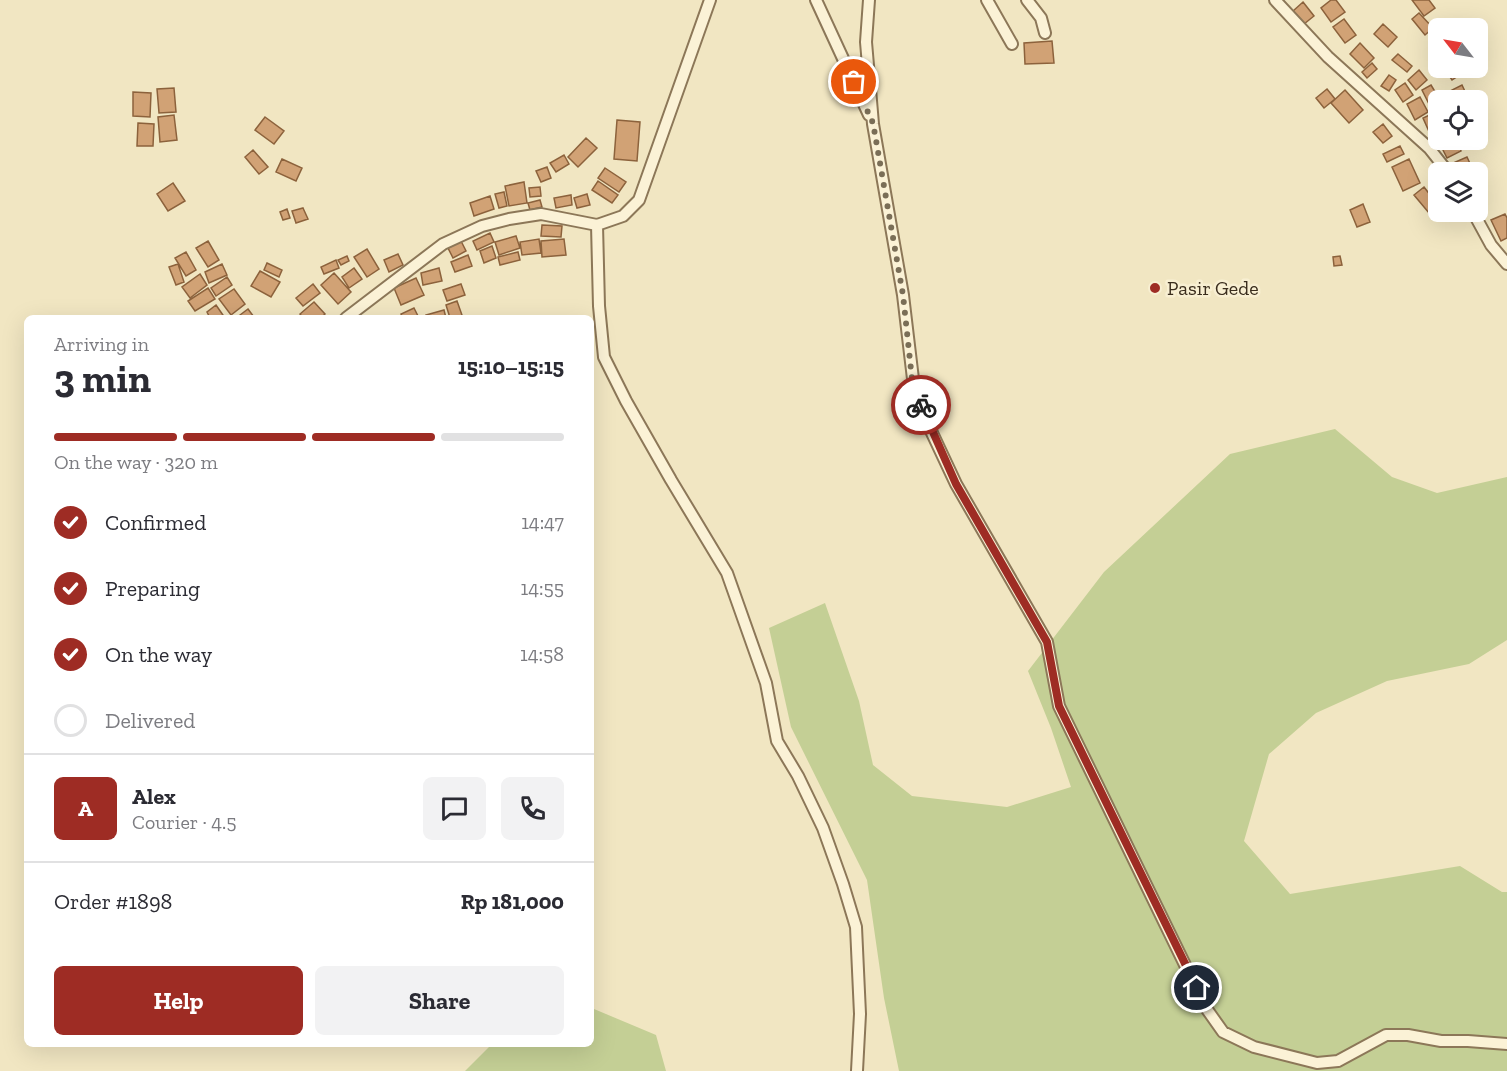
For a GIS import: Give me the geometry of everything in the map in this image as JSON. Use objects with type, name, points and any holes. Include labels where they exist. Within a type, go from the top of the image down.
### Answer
[{"type":"street","points":[[350,315],[442,244],[482,226],[541,214],[597,225],[623,216],[639,200],[710,0]]},
{"type":"street","points":[[816,0],[873,123]]},
{"type":"street","points":[[869,0],[866,42],[873,123],[903,295],[912,379],[925,418],[956,484],[1047,642],[1059,706],[1206,1008],[1223,1032],[1254,1047],[1317,1063],[1338,1061],[1386,1035],[1408,1035],[1441,1041],[1507,1044]]},
{"type":"street","points":[[987,0],[1012,44]]},
{"type":"street","points":[[1027,0],[1041,18],[1045,33]]},
{"type":"street","points":[[1275,0],[1328,57],[1429,148],[1440,162]]},
{"type":"street","points":[[1478,222],[1491,245],[1507,264]]},
{"type":"street","points":[[597,225],[599,306],[604,357],[643,431],[728,573],[766,683],[777,741],[798,776],[823,828],[843,884],[856,927],[860,1014],[857,1071]]},
{"type":"green space","points":[[1335,429],[1392,477],[1437,493],[1507,477],[1507,640],[1469,664],[1387,681],[1316,713],[1269,754],[1244,841],[1290,894],[1460,866],[1502,892],[1507,892],[1507,1071],[899,1071],[884,998],[867,880],[791,727],[769,628],[825,603],[859,701],[873,765],[912,796],[1007,807],[1071,787],[1028,671],[1104,572],[1230,454]]},
{"type":"green space","points":[[594,1009],[656,1035],[666,1071],[465,1071],[489,1047],[594,1047]]},
{"type":"building","points":[[1331,0],[1336,0],[1345,12],[1331,22],[1321,8]]},
{"type":"building","points":[[1412,0],[1429,0],[1435,8],[1424,16]]},
{"type":"building","points":[[1303,2],[1314,16],[1304,24],[1293,11]]},
{"type":"building","points":[[1419,13],[1428,23],[1428,32],[1425,35],[1412,19]]},
{"type":"building","points":[[1344,19],[1356,35],[1345,43],[1333,27]]},
{"type":"building","points":[[1383,24],[1397,37],[1388,47],[1374,34]]},
{"type":"building","points":[[1052,41],[1054,63],[1025,64],[1024,43]]},
{"type":"building","points":[[1360,43],[1374,58],[1364,68],[1350,54]]},
{"type":"building","points":[[1398,54],[1412,66],[1407,72],[1392,60]]},
{"type":"building","points":[[1372,63],[1377,69],[1367,78],[1362,72]]},
{"type":"building","points":[[1419,70],[1427,80],[1416,90],[1408,80]]},
{"type":"building","points":[[1389,75],[1396,80],[1389,91],[1381,86]]},
{"type":"building","points":[[1405,83],[1413,95],[1403,102],[1395,90]]},
{"type":"building","points":[[1431,85],[1434,90],[1428,90],[1428,102],[1422,90]]},
{"type":"building","points":[[1462,85],[1464,90],[1452,90]]},
{"type":"building","points":[[174,88],[176,112],[159,113],[157,89]]},
{"type":"building","points":[[1327,89],[1335,99],[1324,108],[1316,98]]},
{"type":"building","points":[[1345,90],[1363,110],[1349,123],[1331,103]]},
{"type":"building","points":[[133,92],[151,93],[150,117],[133,116]]},
{"type":"building","points":[[1420,97],[1428,112],[1415,120],[1407,104]]},
{"type":"building","points":[[174,115],[177,140],[160,142],[158,117]]},
{"type":"building","points":[[1428,116],[1428,129],[1423,118]]},
{"type":"building","points":[[265,117],[284,131],[274,144],[255,130]]},
{"type":"building","points":[[617,120],[640,122],[637,161],[614,159]]},
{"type":"building","points":[[138,123],[154,124],[153,146],[137,146]]},
{"type":"building","points":[[1383,124],[1392,136],[1383,143],[1373,132]]},
{"type":"building","points":[[586,138],[597,148],[578,167],[568,157]]},
{"type":"building","points":[[1400,146],[1404,154],[1387,162],[1383,154]]},
{"type":"building","points":[[253,150],[268,167],[259,174],[245,157]]},
{"type":"building","points":[[1443,150],[1461,150],[1461,151],[1447,158]]},
{"type":"building","points":[[564,155],[569,164],[556,172],[550,163]]},
{"type":"building","points":[[1467,157],[1469,162],[1455,162]]},
{"type":"building","points":[[282,159],[302,168],[296,181],[276,172]]},
{"type":"building","points":[[1409,159],[1420,183],[1403,191],[1392,167]]},
{"type":"building","points":[[547,167],[551,178],[541,182],[536,171]]},
{"type":"building","points":[[605,168],[626,182],[619,192],[598,178]]},
{"type":"building","points":[[598,181],[618,195],[612,203],[592,190]]},
{"type":"building","points":[[524,182],[527,203],[509,206],[505,186]]},
{"type":"building","points":[[173,183],[185,201],[168,211],[157,194]]},
{"type":"building","points":[[540,187],[541,196],[530,197],[529,188]]},
{"type":"building","points":[[1424,187],[1428,192],[1428,212],[1414,195]]},
{"type":"building","points":[[504,192],[507,206],[499,208],[495,194]]},
{"type":"building","points":[[587,194],[590,205],[577,208],[574,198]]},
{"type":"building","points":[[571,195],[572,205],[556,208],[554,198]]},
{"type":"building","points":[[490,196],[494,209],[474,216],[470,203]]},
{"type":"building","points":[[540,200],[542,207],[530,210],[528,203]]},
{"type":"building","points":[[1363,204],[1370,222],[1357,227],[1350,210]]},
{"type":"building","points":[[303,208],[308,219],[296,223],[292,211]]},
{"type":"building","points":[[287,209],[290,218],[283,220],[280,212]]},
{"type":"building","points":[[1505,214],[1507,238],[1501,241],[1491,220]]},
{"type":"building","points":[[542,225],[562,226],[561,237],[541,236]]},
{"type":"building","points":[[490,233],[494,242],[477,250],[473,241]]},
{"type":"building","points":[[516,236],[520,248],[499,255],[495,242]]},
{"type":"building","points":[[539,239],[541,253],[522,255],[520,242]]},
{"type":"building","points":[[564,239],[566,255],[542,257],[541,241]]},
{"type":"building","points":[[208,241],[219,260],[208,267],[196,248]]},
{"type":"building","points":[[461,241],[466,251],[453,258],[448,248]]},
{"type":"building","points":[[492,246],[496,258],[484,263],[480,251]]},
{"type":"building","points":[[367,249],[379,269],[367,277],[354,257]]},
{"type":"building","points":[[186,252],[196,270],[186,276],[175,258]]},
{"type":"building","points":[[518,252],[520,260],[500,265],[498,257]]},
{"type":"building","points":[[398,254],[403,265],[389,272],[384,260]]},
{"type":"building","points":[[468,255],[472,266],[455,272],[451,262]]},
{"type":"building","points":[[347,256],[349,261],[341,265],[338,260]]},
{"type":"building","points":[[1340,256],[1342,265],[1334,266],[1333,257]]},
{"type":"building","points":[[336,260],[339,268],[324,274],[321,267]]},
{"type":"building","points":[[267,263],[282,270],[279,277],[264,270]]},
{"type":"building","points":[[178,264],[184,282],[176,285],[169,267]]},
{"type":"building","points":[[222,264],[227,275],[209,283],[205,272]]},
{"type":"building","points":[[354,268],[362,279],[349,288],[342,277]]},
{"type":"building","points":[[439,268],[442,281],[423,285],[421,273]]},
{"type":"building","points":[[260,271],[280,282],[271,297],[251,286]]},
{"type":"building","points":[[334,273],[351,292],[338,304],[321,285]]},
{"type":"building","points":[[200,274],[207,285],[190,298],[182,287]]},
{"type":"building","points":[[227,277],[232,285],[216,296],[211,288]]},
{"type":"building","points":[[416,278],[424,295],[401,305],[394,288]]},
{"type":"building","points":[[313,284],[320,293],[303,306],[296,298]]},
{"type":"building","points":[[461,284],[465,295],[447,301],[443,290]]},
{"type":"building","points":[[208,288],[215,299],[195,311],[188,301]]},
{"type":"building","points":[[234,289],[245,304],[231,315],[219,299]]},
{"type":"building","points":[[457,301],[462,315],[449,315],[446,305]]},
{"type":"building","points":[[314,302],[325,314],[301,315]]},
{"type":"building","points":[[216,305],[223,315],[208,315],[207,312]]},
{"type":"building","points":[[414,308],[418,315],[402,315]]},
{"type":"building","points":[[248,309],[252,315],[240,315]]},
{"type":"building","points":[[444,310],[445,315],[426,315]]},
{"type":"building","points":[[941,394],[942,403],[930,404],[930,395]]},
{"type":"way so far","points":[[854,82],[873,123],[903,295],[912,379],[921,405]]},
{"type":"place","name":"Pasir Gede","points":[[1155,288]]},
{"type":"route","points":[[921,405],[956,484],[1047,642],[1059,706],[1197,988]]}]
